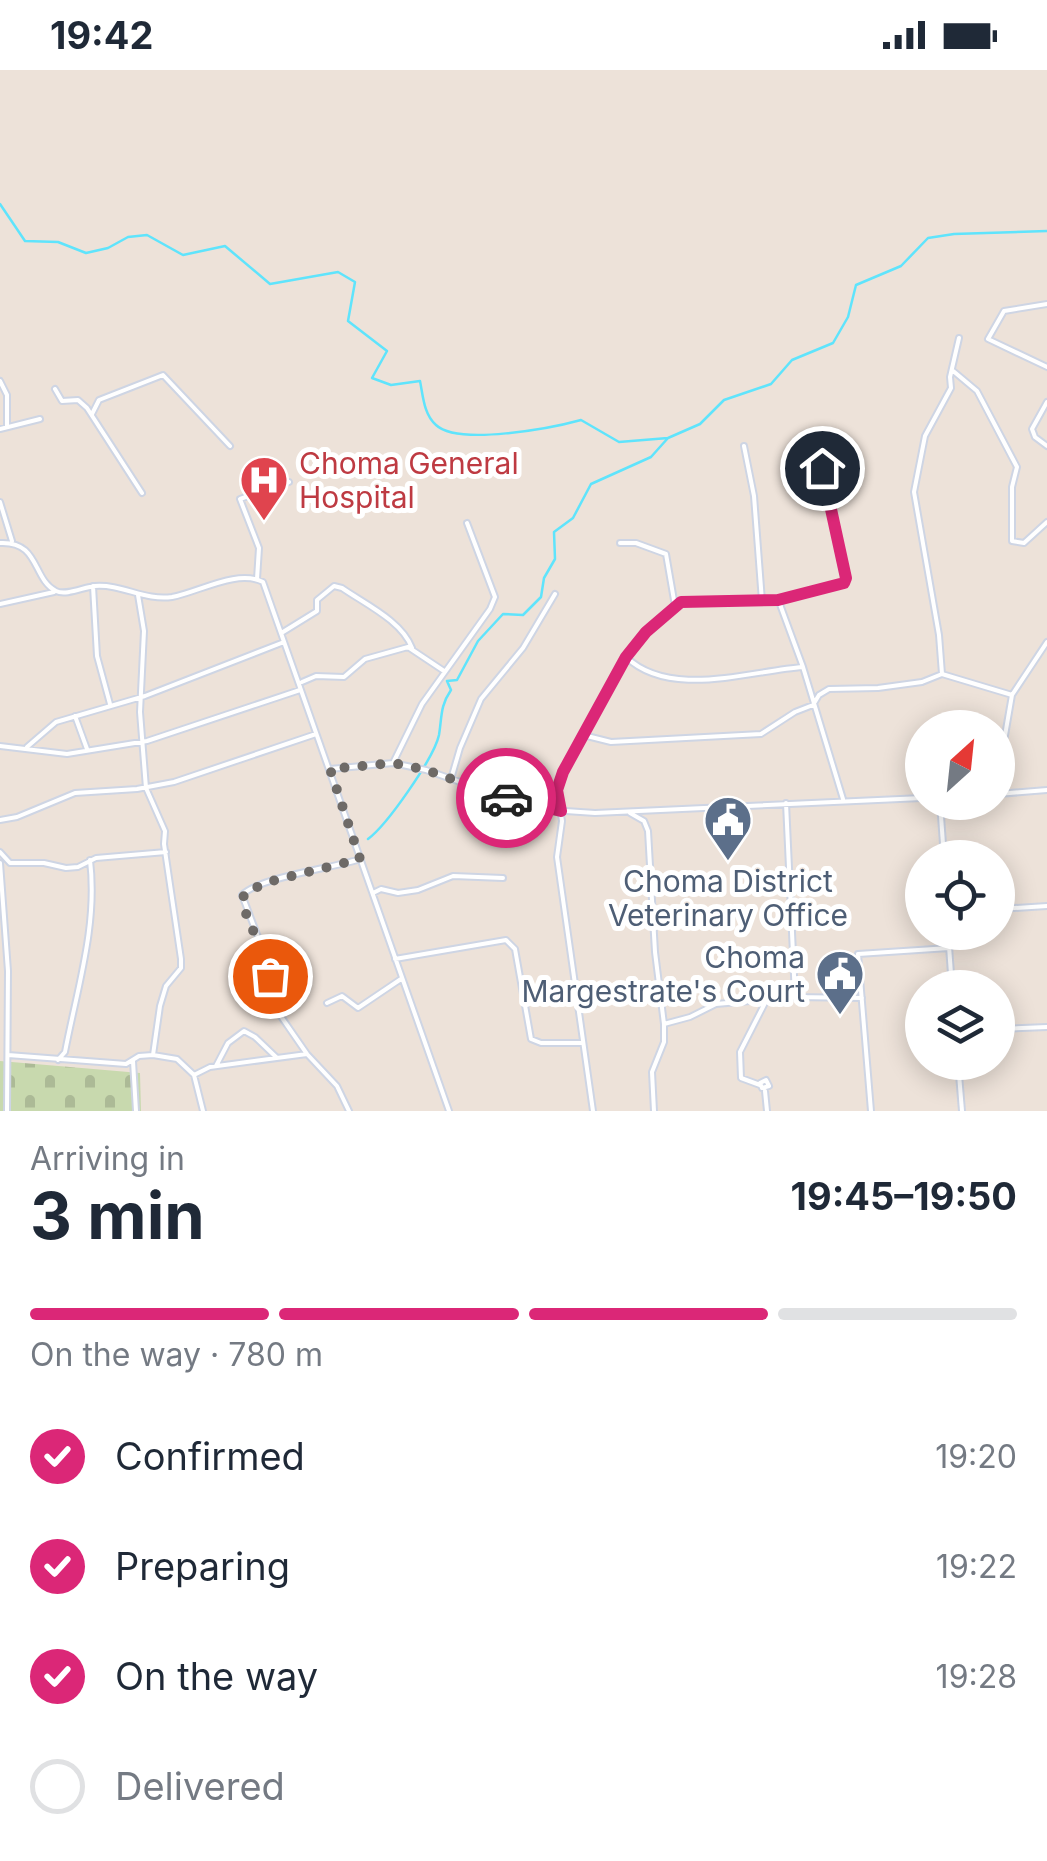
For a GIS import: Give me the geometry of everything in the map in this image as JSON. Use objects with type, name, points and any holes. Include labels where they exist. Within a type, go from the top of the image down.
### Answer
[{"type":"street","points":[[1047,304],[1004,311],[988,340],[1047,367]]},
{"type":"street","points":[[942,674],[914,492],[925,436],[951,388],[959,338]]},
{"type":"street","points":[[952,370],[977,391],[1017,467],[1012,486],[1012,542],[1024,544],[1047,522]]},
{"type":"street","points":[[92,414],[99,400],[163,375],[230,446]]},
{"type":"street","points":[[0,382],[6,395],[7,427]]},
{"type":"street","points":[[55,389],[62,401],[78,400],[92,414],[142,493]]},
{"type":"street","points":[[1047,402],[1032,429],[1034,437],[1047,446]]},
{"type":"street","points":[[0,429],[40,418]]},
{"type":"street","points":[[744,446],[754,496],[762,601]]},
{"type":"street","points":[[593,1111],[557,857],[561,811],[557,790],[563,772],[626,657],[675,606],[681,602],[778,600],[844,583],[822,468]]},
{"type":"street","points":[[257,579],[260,548],[240,499],[289,482]]},
{"type":"street","points":[[0,502],[12,543]]},
{"type":"street","points":[[393,763],[422,704],[495,597],[467,523]]},
{"type":"street","points":[[0,542],[27,551],[57,591]]},
{"type":"street","points":[[620,543],[647,545],[666,554],[675,606]]},
{"type":"street","points":[[0,604],[93,586],[138,595],[176,596],[246,577],[263,582],[448,1111]]},
{"type":"street","points":[[93,586],[97,656],[110,704]]},
{"type":"street","points":[[282,632],[317,611],[317,600],[334,586],[387,619],[412,648],[444,671]]},
{"type":"street","points":[[451,779],[481,700],[523,648],[555,594]]},
{"type":"street","points":[[138,595],[144,631],[140,697],[146,788],[165,831],[181,968],[166,986],[154,1054]]},
{"type":"street","points":[[778,600],[844,800]]},
{"type":"street","points":[[27,748],[56,722],[140,697],[285,642]]},
{"type":"street","points":[[1009,710],[1012,695],[1047,642]]},
{"type":"street","points":[[0,746],[62,754],[144,741],[301,686],[316,676],[344,677],[365,659],[412,648]]},
{"type":"street","points":[[626,657],[642,670],[685,680],[803,667]]},
{"type":"street","points":[[585,736],[611,742],[760,734],[813,705],[819,694],[829,689],[908,684],[942,674],[1012,695]]},
{"type":"street","points":[[75,716],[88,751]]},
{"type":"street","points":[[0,820],[83,791],[146,788],[202,774],[317,733]]},
{"type":"street","points":[[330,769],[393,763],[561,811],[627,812],[905,798]]},
{"type":"street","points":[[1015,793],[1047,790]]},
{"type":"street","points":[[786,803],[795,996]]},
{"type":"street","points":[[627,812],[644,821],[648,831],[655,952],[664,1024],[664,1042],[652,1072],[654,1111]]},
{"type":"street","points":[[0,852],[10,863],[44,863],[66,868],[90,860],[166,852]]},
{"type":"street","points":[[349,1111],[337,1086],[307,1054],[262,989],[276,970],[252,926],[242,895],[268,882],[360,859]]},
{"type":"street","points":[[58,1060],[65,1052],[87,946],[93,884],[90,860]]},
{"type":"street","points":[[0,863],[8,971],[7,1111]]},
{"type":"street","points":[[372,893],[381,889],[398,893],[418,890],[453,876],[504,878]]},
{"type":"street","points":[[1015,908],[1047,906]]},
{"type":"street","points":[[395,959],[506,940],[515,949],[531,1039],[541,1043],[584,1043]]},
{"type":"street","points":[[870,1111],[858,954],[918,950]]},
{"type":"street","points":[[328,1003],[342,996],[358,1008],[401,979]]},
{"type":"street","points":[[664,1024],[690,1017],[709,1006],[768,997],[862,998]]},
{"type":"street","points":[[766,1111],[763,1087],[740,1078],[740,1052],[768,997]]},
{"type":"street","points":[[1015,1028],[1047,1027]]},
{"type":"street","points":[[216,1066],[228,1044],[244,1031],[255,1036],[278,1059]]},
{"type":"street","points":[[8,1055],[126,1064],[139,1056],[154,1054],[177,1060],[194,1075],[203,1111]]},
{"type":"street","points":[[194,1075],[216,1066],[307,1054]]},
{"type":"street","points":[[133,1061],[136,1111]]},
{"type":"street","points":[[959,1080],[962,1111]]},
{"type":"green space","points":[[0,1061],[140,1073],[141,1111],[0,1111]]},
{"type":"waterway","points":[[0,204],[25,241],[58,242],[86,253],[108,248],[128,237],[147,235],[183,255],[225,246],[270,284],[338,272],[355,282],[348,321],[387,351],[372,378],[391,385],[420,381],[429,416],[447,431],[484,435],[581,420],[619,442],[668,438]]},
{"type":"waterway","points":[[368,839],[409,790],[428,759],[451,690],[447,681],[457,680],[478,641],[503,614],[523,615],[541,597],[544,578],[555,559],[554,532],[573,518],[591,484],[651,457],[668,438],[700,424],[724,400],[771,384],[792,360],[833,343],[848,317],[856,285],[901,266],[928,238],[1047,231]]},
{"type":"way so far","points":[[270,976],[276,970],[252,926],[242,899],[244,893],[268,882],[360,859],[330,769],[393,763],[426,770],[506,798]]},
{"type":"place","name":"Choma General Hospital","points":[[264,522]]},
{"type":"place","name":"Choma District Veterinary Office","points":[[728,862]]},
{"type":"place","name":"Choma Margestrate's Court","points":[[840,1016]]},
{"type":"route","points":[[506,798],[561,811],[557,790],[563,772],[626,657],[646,632],[681,602],[778,600],[844,583],[822,468]]}]
